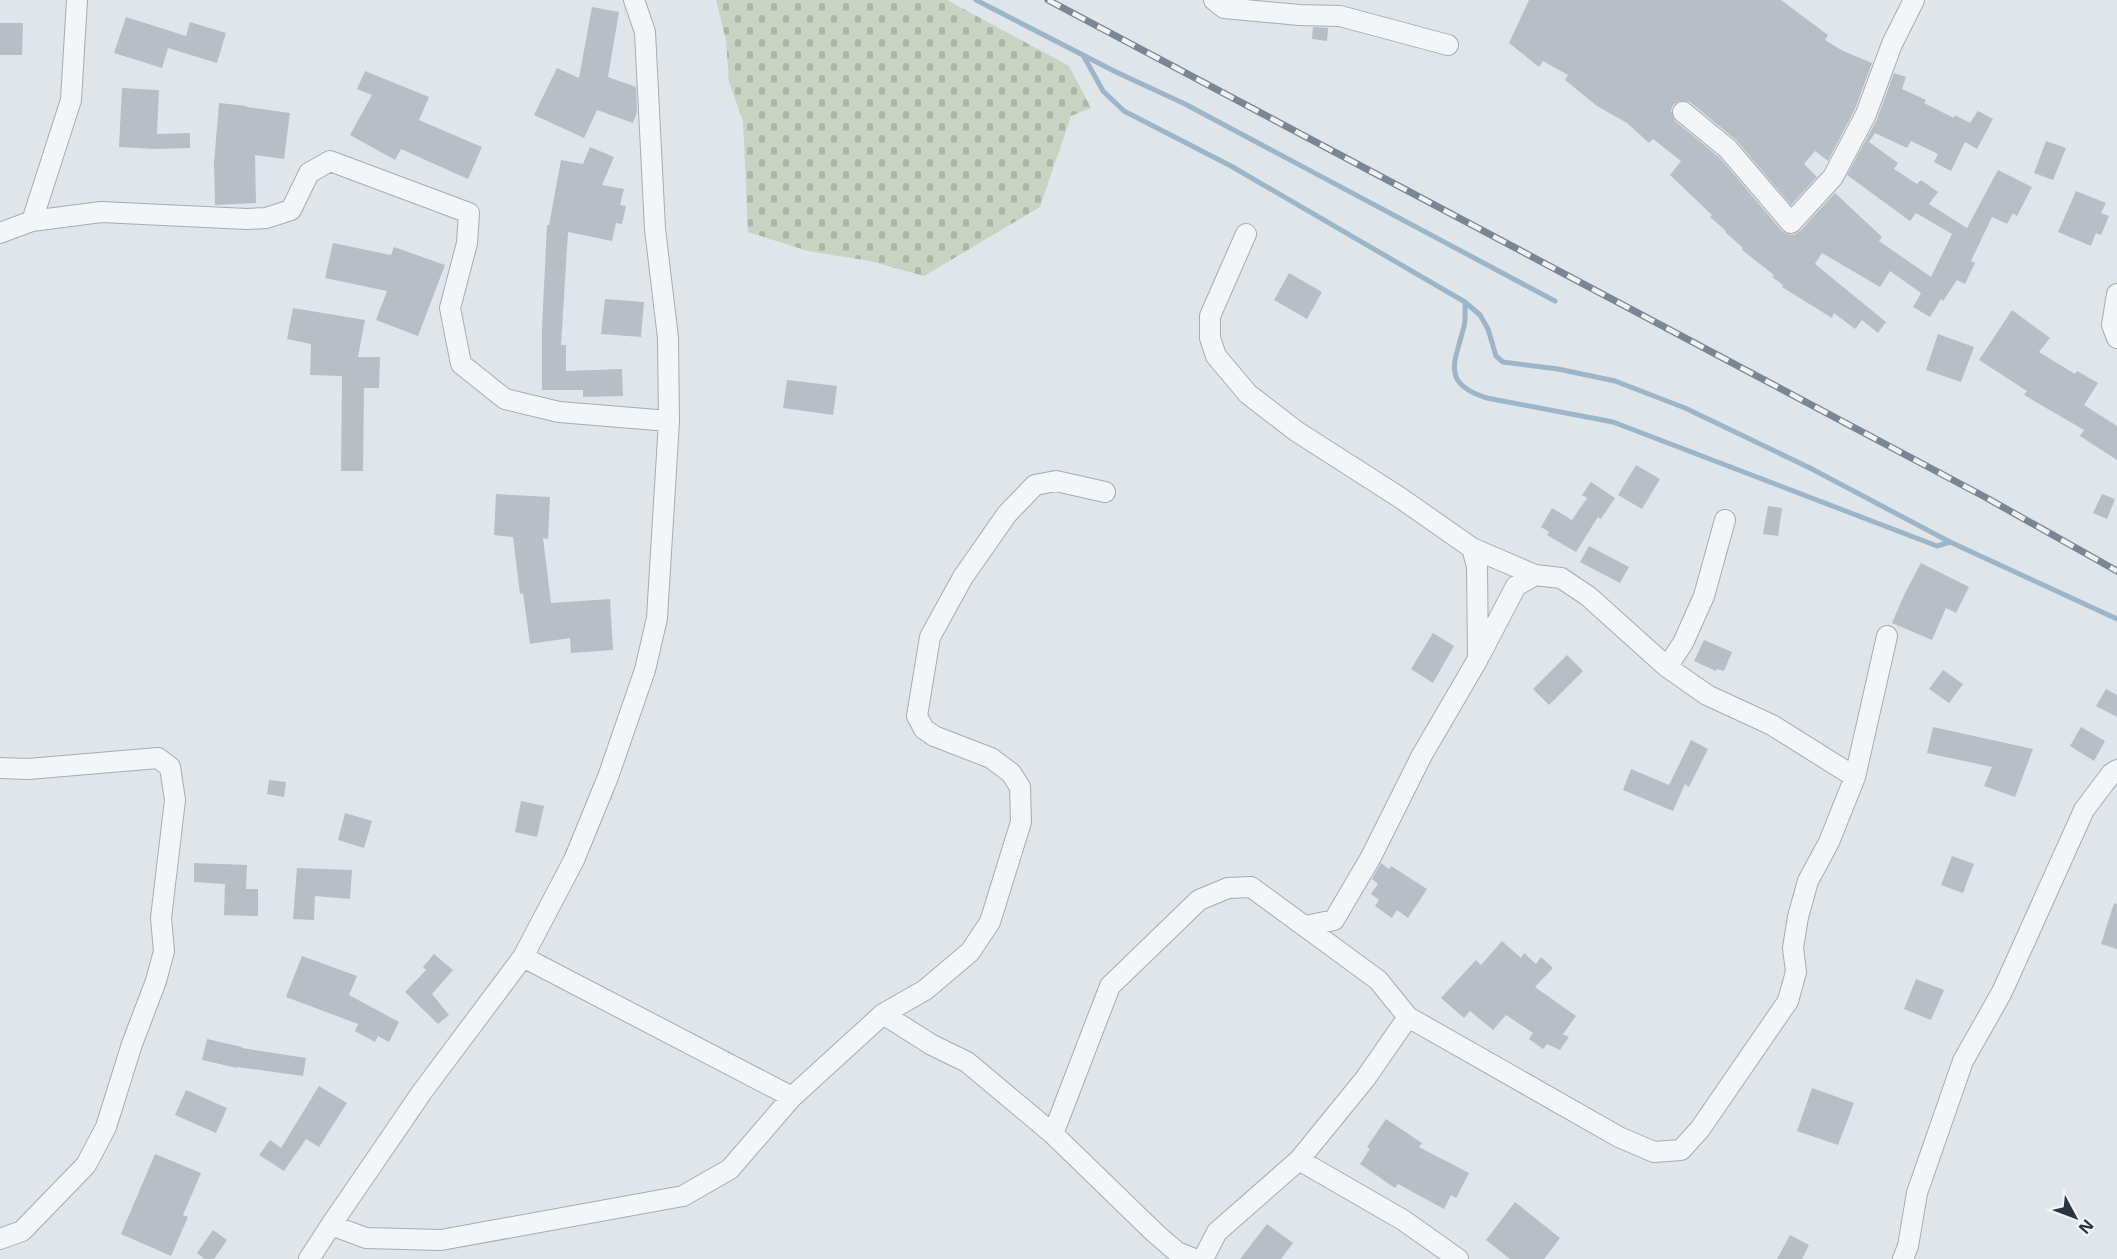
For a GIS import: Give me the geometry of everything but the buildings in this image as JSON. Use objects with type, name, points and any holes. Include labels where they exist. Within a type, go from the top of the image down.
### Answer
[{"type":"street","points":[[32,221],[71,100],[77,0]]},
{"type":"street","points":[[309,1259],[422,1092],[523,957],[574,860],[608,777],[645,670],[657,618],[669,421],[668,338],[655,229],[645,32],[634,0]]},
{"type":"street","points":[[1214,0],[1224,8],[1299,15],[1340,16],[1448,45]]},
{"type":"street","points":[[1683,112],[1728,149],[1791,223],[1833,177],[1866,114],[1892,44],[1914,0]]},
{"type":"street","points":[[0,233],[32,221],[101,212],[266,218],[291,210],[309,172],[330,161],[469,213],[467,243],[450,308],[461,364],[505,399],[559,412],[669,421]]},
{"type":"street","points":[[1246,234],[1210,316],[1210,338],[1216,356],[1248,394],[1296,431],[1399,496],[1472,548],[1535,576],[1561,578],[1588,596],[1667,668],[1707,695],[1772,725],[1855,777]]},
{"type":"street","points":[[2117,294],[2112,326],[2117,338]]},
{"type":"street","points":[[331,1226],[366,1238],[441,1240],[683,1196],[730,1169],[792,1097],[883,1014],[926,990],[970,952],[990,922],[1021,822],[1020,787],[1011,772],[990,758],[934,736],[924,729],[917,716],[930,637],[963,577],[1007,514],[1035,485],[1056,481],[1105,492]]},
{"type":"street","points":[[1667,668],[1683,643],[1704,596],[1725,520]]},
{"type":"street","points":[[1472,548],[1477,566],[1478,659]]},
{"type":"street","points":[[1306,926],[1334,920],[1371,857],[1422,755],[1478,659],[1516,586],[1535,576]]},
{"type":"street","points":[[1053,1134],[1110,986],[1199,900],[1228,888],[1251,887],[1378,980],[1408,1017],[1619,1137],[1654,1152],[1681,1150],[1700,1129],[1788,1002],[1796,972],[1793,948],[1798,917],[1808,881],[1829,842],[1855,777],[1887,636]]},
{"type":"street","points":[[0,768],[28,769],[158,758],[170,767],[175,800],[161,918],[164,951],[106,1127],[86,1165],[22,1231],[0,1239]]},
{"type":"street","points":[[1903,1259],[1908,1246],[1917,1193],[1963,1061],[2002,992],[2084,810],[2111,774],[2117,770]]},
{"type":"street","points":[[523,957],[792,1097]]},
{"type":"street","points":[[883,1014],[932,1045],[967,1062],[1053,1134],[1155,1233],[1177,1252],[1194,1259]]},
{"type":"street","points":[[1203,1259],[1216,1232],[1299,1160],[1365,1079],[1408,1017]]},
{"type":"street","points":[[1299,1160],[1403,1220],[1458,1259]]},
{"type":"green space","points":[[716,0],[947,0],[1069,66],[1091,108],[1071,116],[1040,207],[924,276],[870,261],[808,251],[748,232],[743,121],[729,82],[726,40]]},
{"type":"waterway","points":[[976,0],[1116,72],[1185,104],[1555,301]]},
{"type":"waterway","points":[[1083,55],[1103,91],[1124,111],[1231,166],[1465,302],[1480,315],[1488,329],[1496,356],[1503,362],[1558,369],[1615,381],[1685,408],[1810,468],[1950,542],[2117,619]]},
{"type":"waterway","points":[[1465,302],[1465,323],[1454,370],[1462,385],[1472,392],[1487,398],[1613,422],[1937,546],[1950,542]]},
{"type":"railway","points":[[1048,0],[1985,497],[2117,571]]}]
